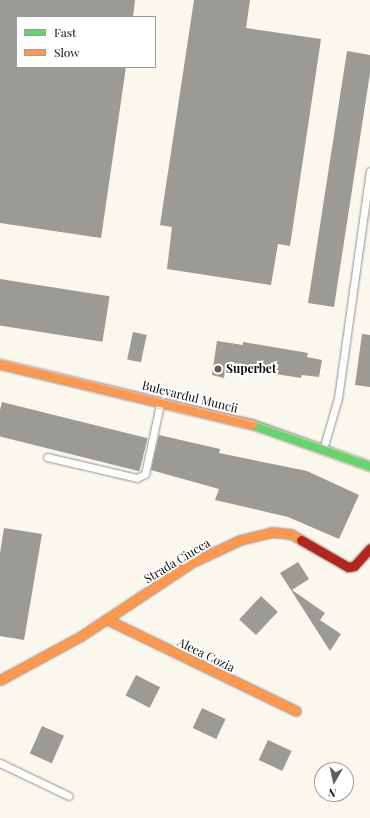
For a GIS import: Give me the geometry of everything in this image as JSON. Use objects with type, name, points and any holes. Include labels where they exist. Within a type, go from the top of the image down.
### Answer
[{"type":"street","name":"Bulevardul Muncii","points":[[0,364],[259,426],[324,447],[370,466]]},
{"type":"street","name":"Strada Ciucea","points":[[0,680],[10,672],[81,636],[193,562],[256,535],[272,532],[291,534],[348,567],[354,566],[370,548]]},
{"type":"street","name":"Aleea Cozia","points":[[106,619],[296,712]]},
{"type":"lane","points":[[324,447],[338,398],[370,171]]},
{"type":"lane","points":[[47,457],[136,478],[145,474],[160,402]]},
{"type":"lane","points":[[0,763],[69,796]]},
{"type":"building","points":[[0,0],[135,0],[133,16],[16,16],[16,68],[126,68],[101,238],[0,223]]},
{"type":"building","points":[[194,0],[250,0],[246,28],[321,39],[290,246],[278,244],[271,285],[167,269],[172,227],[160,225]]},
{"type":"building","points":[[347,51],[370,55],[370,73],[334,307],[308,303]]},
{"type":"building","points":[[0,279],[110,296],[102,342],[0,326]]},
{"type":"building","points":[[133,332],[147,335],[141,362],[127,359]]},
{"type":"building","points":[[362,334],[370,335],[370,387],[355,385]]},
{"type":"building","points":[[217,341],[243,345],[243,342],[308,353],[307,357],[322,360],[319,377],[302,375],[301,378],[226,366],[224,378],[212,375]]},
{"type":"building","points":[[2,402],[148,438],[139,471],[0,437],[0,410]]},
{"type":"building","points":[[159,435],[220,449],[219,453],[307,471],[359,495],[339,539],[288,517],[215,500],[219,489],[151,470]]},
{"type":"building","points":[[4,528],[42,534],[24,640],[0,636],[0,553]]},
{"type":"building","points":[[298,562],[309,579],[292,590],[325,613],[320,620],[341,634],[330,651],[280,573]]},
{"type":"building","points":[[261,596],[278,612],[256,635],[239,619]]},
{"type":"building","points":[[136,675],[160,687],[150,708],[126,695]]},
{"type":"building","points":[[202,708],[226,719],[216,739],[193,728]]},
{"type":"building","points":[[42,726],[64,736],[52,763],[30,753]]},
{"type":"building","points":[[268,740],[292,751],[282,771],[259,760]]},
{"type":"tram line","points":[[0,359],[256,422],[370,461]]},
{"type":"tram line","points":[[0,370],[258,432],[370,471]]},
{"type":"traffic: fast","points":[[252,424],[370,466]]},
{"type":"traffic: slow","points":[[0,364],[252,424]]},
{"type":"traffic: slow","points":[[0,680],[81,636],[193,562],[240,540],[272,532],[291,534],[301,540]]},
{"type":"traffic: slow","points":[[106,619],[296,711]]},
{"type":"traffic: jam","points":[[301,540],[348,567],[354,566],[370,548]]},
{"type":"place","name":"Superbet","points":[[218,369]]}]
